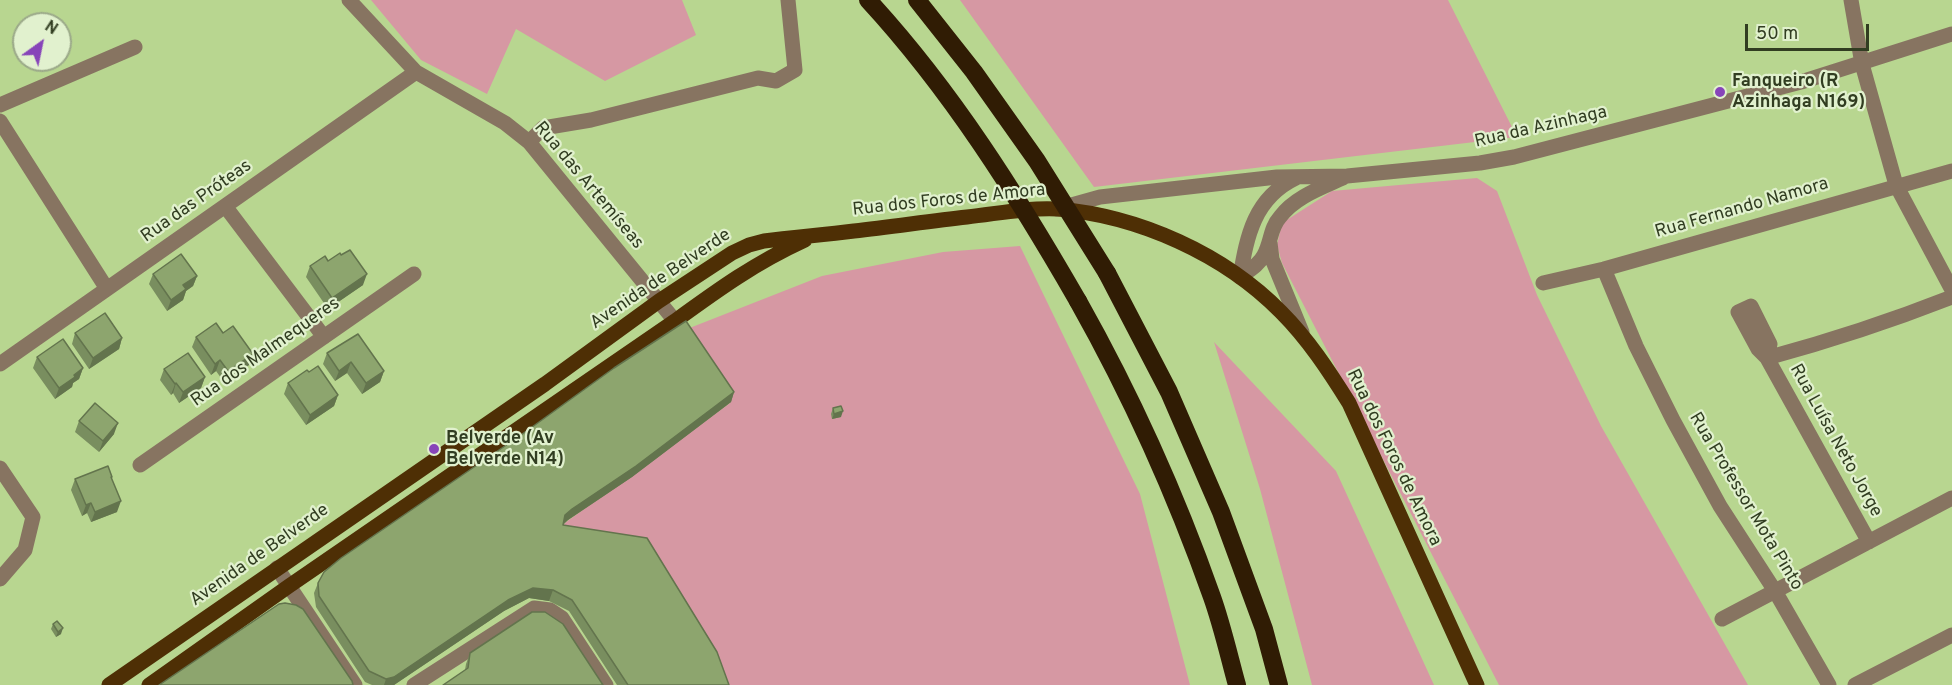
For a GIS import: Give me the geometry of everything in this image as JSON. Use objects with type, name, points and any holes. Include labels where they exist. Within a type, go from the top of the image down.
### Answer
[{"type":"highway","points":[[868,0],[895,29],[949,97],[1046,246],[1109,357],[1173,496],[1213,599],[1237,685]]},
{"type":"highway","points":[[917,0],[974,72],[1037,161],[1107,273],[1169,392],[1221,512],[1263,629],[1279,685]]},
{"type":"main road","name":"Rua dos Foros de Amora","points":[[819,233],[851,232],[946,219],[1057,209],[1111,218],[1143,228],[1188,246],[1240,277],[1281,312],[1330,372],[1348,403],[1477,685]]},
{"type":"main road","name":"Avenida de Belverde","points":[[109,685],[545,384],[659,301],[732,253],[749,244],[764,240],[819,233]]},
{"type":"main road","points":[[149,685],[738,275],[770,256],[819,233]]},
{"type":"street","name":"Rua das Artemíseas","points":[[349,0],[416,72],[505,123],[529,142],[675,321]]},
{"type":"street","points":[[529,142],[543,128],[591,120],[758,78],[776,81],[795,70],[788,0]]},
{"type":"street","points":[[1851,0],[1862,64],[1896,185],[1952,290]]},
{"type":"street","name":"Rua da Azinhaga","points":[[1057,209],[1100,197],[1302,176],[1347,176],[1480,163],[1514,157],[1802,82],[1952,34]]},
{"type":"street","points":[[0,105],[135,47]]},
{"type":"street","name":"Rua das Próteas","points":[[0,364],[416,72]]},
{"type":"street","points":[[0,121],[106,289]]},
{"type":"street","name":"Rua Fernando Namora","points":[[1543,283],[1604,269],[1952,171]]},
{"type":"street","points":[[1240,277],[1249,234],[1263,205],[1275,191],[1302,176]]},
{"type":"street","points":[[1240,277],[1263,257],[1273,227],[1280,216],[1311,193],[1347,176]]},
{"type":"street","points":[[225,206],[324,337]]},
{"type":"street","points":[[1270,238],[1272,259],[1306,341]]},
{"type":"street","name":"Rua Professor Mota Pinto","points":[[1604,269],[1636,346],[1673,420],[1720,506],[1775,591],[1829,685]]},
{"type":"street","name":"Rua dos Malmequeres","points":[[140,465],[414,274]]},
{"type":"street","name":"Rua Luísa Neto Jorge","points":[[1869,542],[1767,358],[1863,330],[1952,297]]},
{"type":"street","points":[[0,468],[33,517],[25,550],[0,579]]},
{"type":"street","points":[[1722,619],[1952,498]]},
{"type":"street","points":[[277,568],[356,685]]},
{"type":"street","points":[[414,685],[534,608],[550,609],[562,618],[606,685]]},
{"type":"street","points":[[1855,685],[1952,635]]},
{"type":"shaded area","points":[[371,0],[682,0],[696,35],[605,81],[516,29],[487,94],[421,60]]},
{"type":"shaded area","points":[[960,0],[1448,0],[1517,137],[1094,187]]},
{"type":"shaded area","points":[[1477,178],[1497,191],[1537,295],[1601,426],[1748,685],[1499,685],[1282,263],[1277,245],[1282,223],[1332,191]]},
{"type":"shaded area","points":[[1020,246],[1140,494],[1190,685],[721,685],[562,525],[730,403],[682,331],[822,276],[943,252]]},
{"type":"shaded area","points":[[1214,342],[1336,471],[1434,685],[1312,685],[1260,489]]},
{"type":"building","points":[[350,250],[367,274],[332,298],[310,266],[325,256],[328,261]]},
{"type":"building","points":[[181,254],[197,276],[183,285],[186,289],[171,300],[153,274]]},
{"type":"building","points":[[105,313],[122,338],[93,358],[75,333]]},
{"type":"building","points":[[686,321],[734,392],[636,466],[572,509],[565,515],[563,525],[647,538],[717,652],[729,685],[628,685],[572,600],[553,590],[533,588],[508,600],[394,677],[386,679],[369,671],[319,596],[318,583],[324,572],[614,368]]},
{"type":"building","points":[[216,323],[223,333],[233,326],[253,354],[228,371],[220,360],[215,364],[196,337]]},
{"type":"building","points":[[358,334],[384,371],[366,383],[351,362],[339,371],[327,353]]},
{"type":"building","points":[[63,339],[83,368],[59,388],[37,357]]},
{"type":"building","points":[[188,353],[205,377],[183,392],[164,369]]},
{"type":"building","points":[[318,366],[338,395],[310,415],[288,383],[307,370],[309,372]]},
{"type":"building","points":[[95,403],[118,423],[103,441],[79,421]]},
{"type":"building","points":[[841,406],[843,411],[834,414],[833,408]]},
{"type":"building","points":[[108,466],[121,501],[95,512],[91,503],[86,505],[75,479]]},
{"type":"building","points":[[285,603],[303,609],[353,685],[159,685],[279,604]]},
{"type":"building","points":[[532,612],[545,612],[563,624],[603,685],[443,685],[468,668],[470,653]]},
{"type":"building","points":[[57,621],[63,628],[58,632],[53,624]]},
{"type":"place","name":"Fanqueiro (R Azinhaga N169)","points":[[1720,92]]},
{"type":"place","name":"Belverde (Av Belverde N14)","points":[[434,449]]}]
